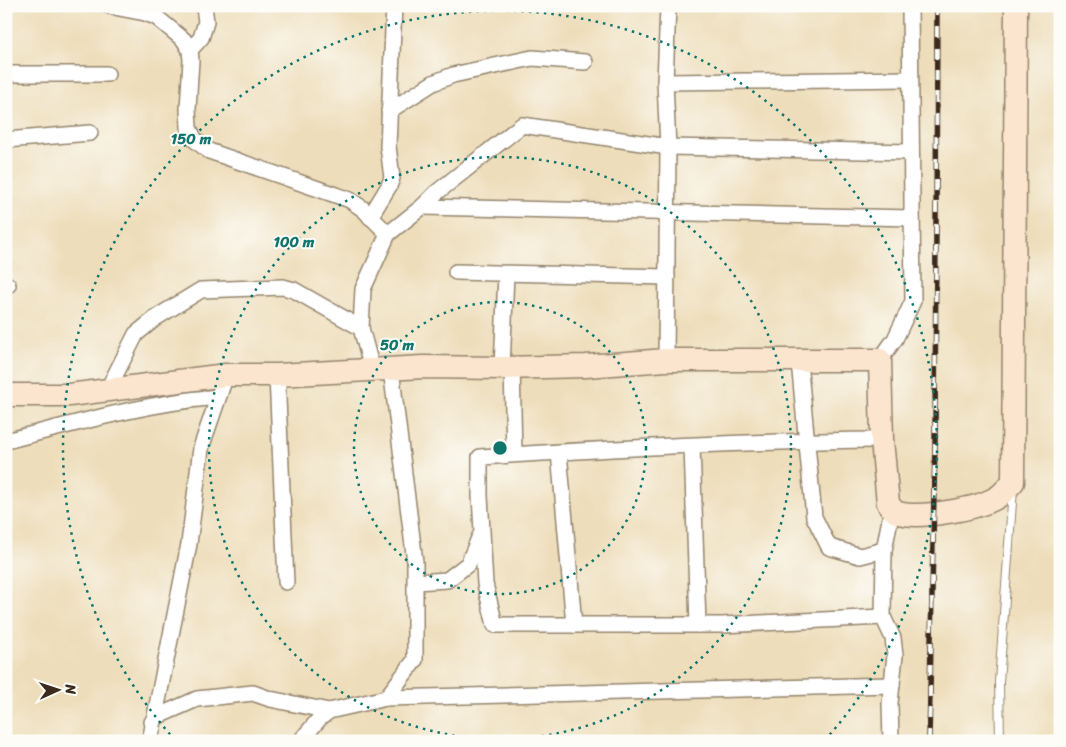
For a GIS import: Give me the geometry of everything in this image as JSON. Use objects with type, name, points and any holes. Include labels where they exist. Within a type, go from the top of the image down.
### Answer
[{"type":"street","points":[[109,6],[156,17],[184,40],[190,50],[189,128],[195,140],[209,151],[350,200],[363,209],[388,234]]},
{"type":"street","points":[[190,50],[201,38],[206,22],[204,6]]},
{"type":"street","points":[[370,216],[392,178],[388,146],[394,6]]},
{"type":"street","points":[[666,360],[668,147],[665,82],[668,6]]},
{"type":"street","points":[[910,6],[913,301],[895,339],[880,360],[882,440],[888,503],[892,509],[900,513],[933,514],[967,508],[996,498],[1013,482],[1016,6]]},
{"type":"street","points":[[389,111],[433,83],[453,75],[532,58],[585,62]]},
{"type":"street","points":[[6,74],[107,74]]},
{"type":"street","points":[[665,82],[910,79]]},
{"type":"street","points":[[386,698],[415,660],[416,582],[415,562],[382,369],[361,328],[363,289],[388,234],[422,207],[436,193],[522,125],[668,147],[911,152]]},
{"type":"street","points":[[6,140],[90,133]]},
{"type":"street","points":[[422,207],[912,218]]},
{"type":"street","points":[[456,272],[667,276]]},
{"type":"street","points":[[506,274],[507,367],[514,454]]},
{"type":"street","points":[[107,391],[136,334],[157,317],[201,290],[283,288],[294,290],[361,328]]},
{"type":"street","points":[[6,395],[69,395],[226,376],[423,367],[586,366],[666,360],[880,360]]},
{"type":"street","points":[[798,361],[814,517],[829,547],[860,556],[884,550]]},
{"type":"street","points":[[276,375],[286,582]]},
{"type":"street","points":[[150,741],[190,544],[201,448],[226,376]]},
{"type":"street","points":[[6,441],[118,412],[180,400],[218,397]]},
{"type":"street","points":[[882,440],[633,447],[480,456],[480,496],[484,584],[495,625],[698,625],[883,617]]},
{"type":"street","points":[[692,446],[698,625]]},
{"type":"street","points":[[559,452],[574,625]]},
{"type":"street","points":[[891,741],[889,718],[895,655],[893,638],[883,617],[884,550],[892,509]]},
{"type":"street","points":[[416,582],[447,580],[468,564],[482,532]]},
{"type":"street","points":[[304,741],[303,738],[320,718],[329,711],[386,698],[892,685]]},
{"type":"street","points":[[142,741],[156,716],[197,699],[252,694],[329,711]]},
{"type":"lane","points":[[1000,741],[1000,682],[1013,482]]},
{"type":"railway","points":[[929,741],[935,443],[937,6]]}]
